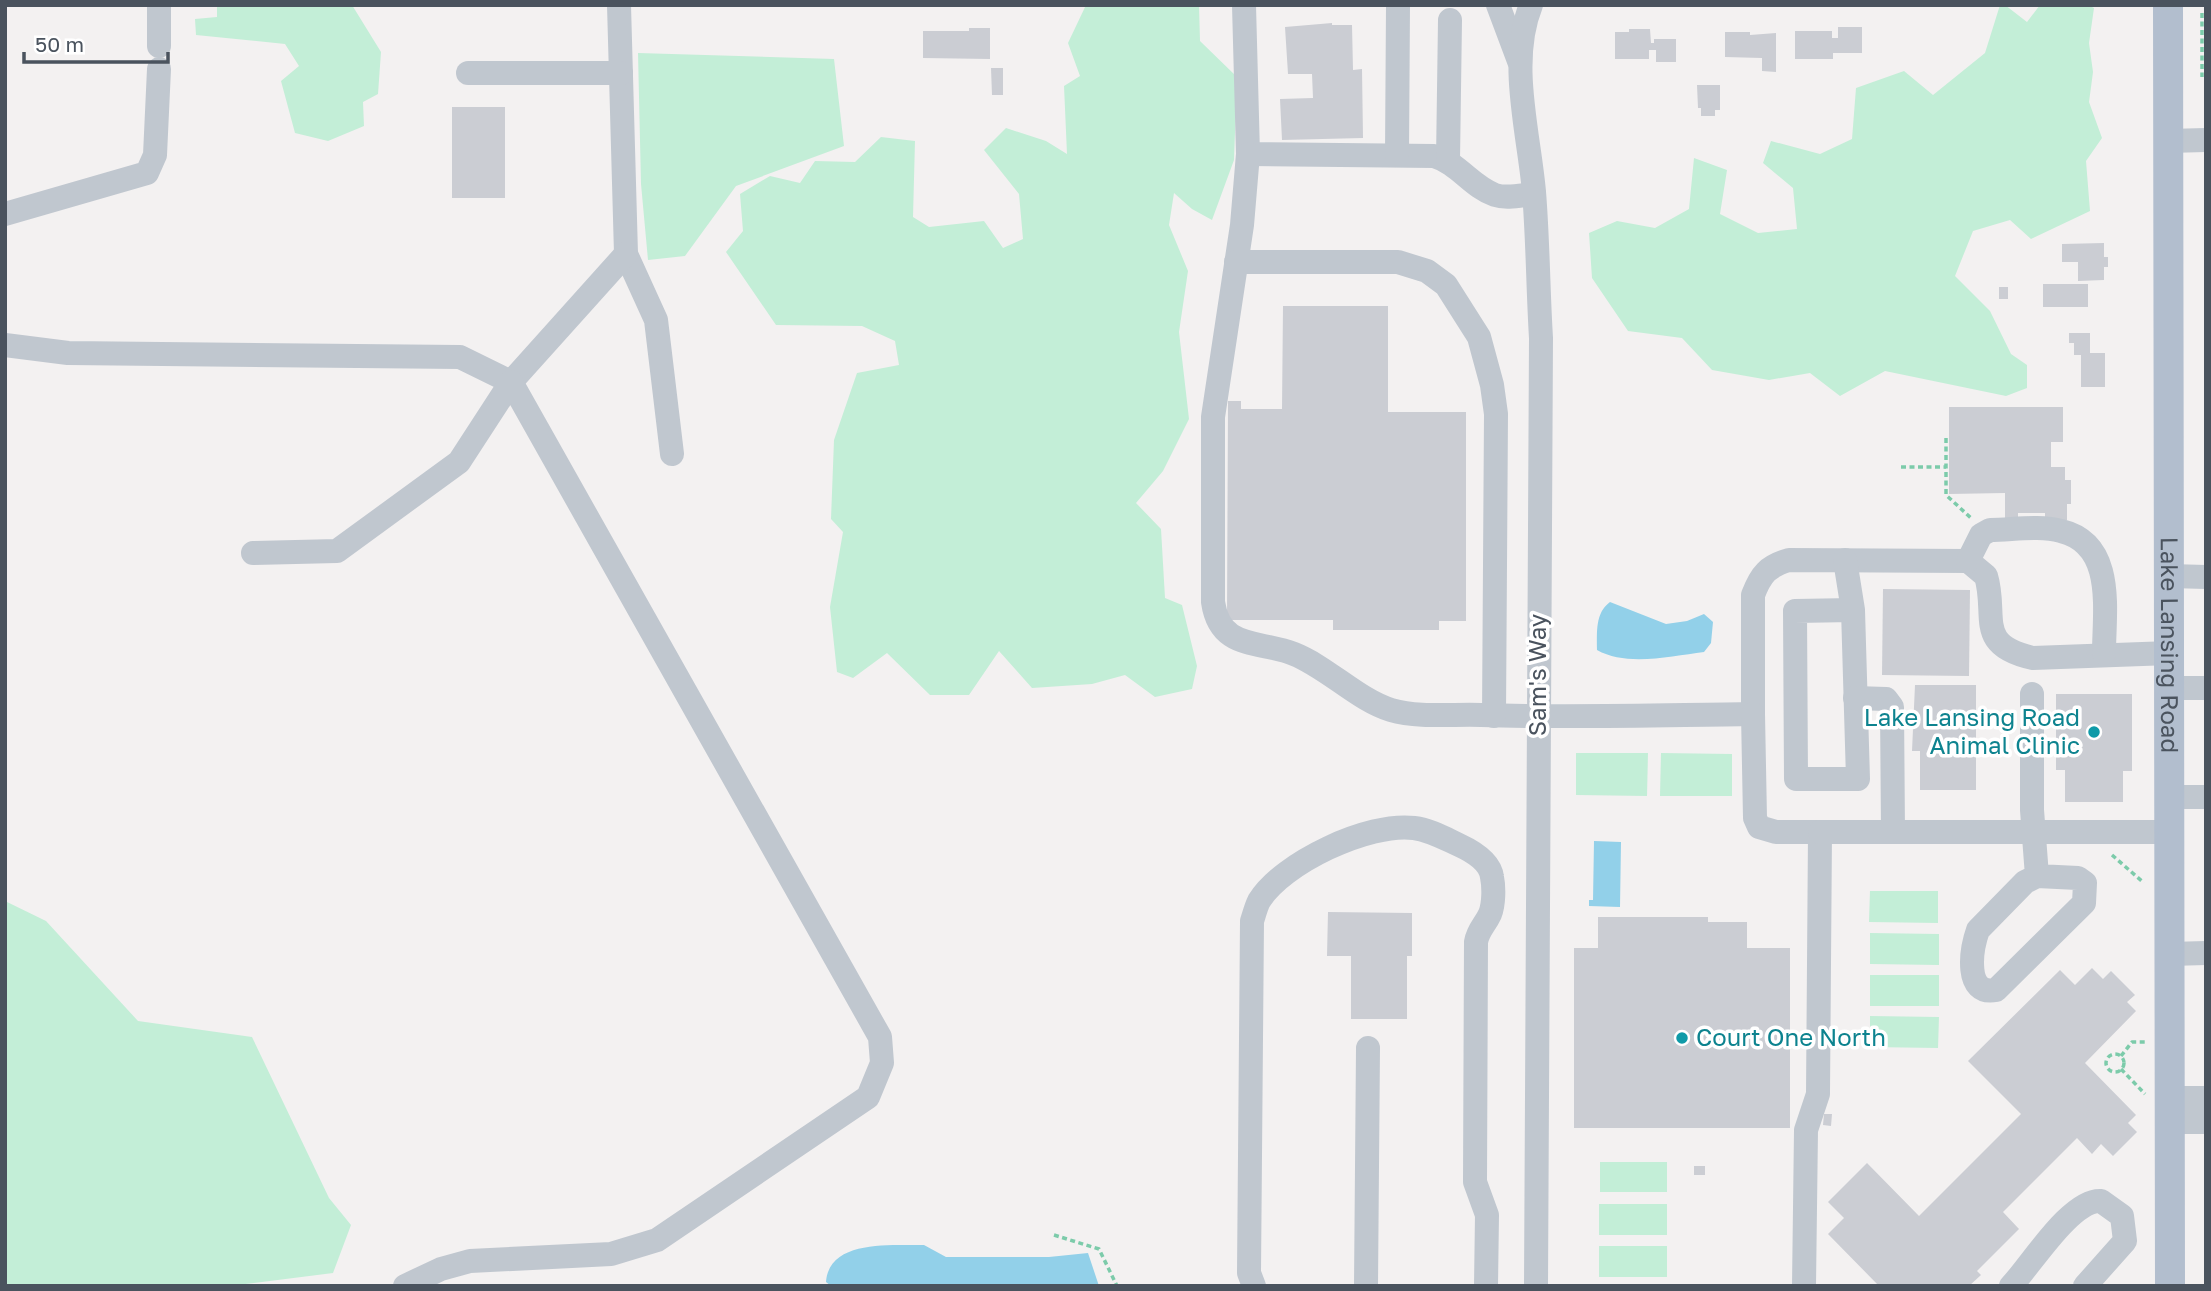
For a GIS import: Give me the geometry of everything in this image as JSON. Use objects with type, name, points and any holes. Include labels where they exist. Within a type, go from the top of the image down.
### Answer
[{"type":"main road","name":"Lake Lansing Road","points":[[2168,5],[2170,954],[2162,1105],[2170,1286]]},
{"type":"street","points":[[5,214],[146,173],[155,155],[159,5]]},
{"type":"street","points":[[619,5],[626,254],[656,320],[672,454]]},
{"type":"street","points":[[1244,5],[1248,155],[1236,262],[1213,417],[1215,620],[1235,639],[1277,648],[1301,657],[1388,709],[1410,713],[1494,716],[1753,713]]},
{"type":"street","name":"Sam's Way","points":[[1498,5],[1521,65]]},
{"type":"street","name":"Sam's Way","points":[[1531,5],[1525,19],[1521,65],[1534,194],[1541,338],[1536,1286]]},
{"type":"street","points":[[1397,154],[1398,6]]},
{"type":"street","points":[[1448,160],[1450,20]]},
{"type":"street","points":[[468,73],[621,73]]},
{"type":"street","points":[[2168,141],[2206,140]]},
{"type":"street","points":[[1248,155],[1434,156],[1448,160],[1491,194],[1508,197],[1534,194]]},
{"type":"street","points":[[253,553],[337,551],[459,462],[511,382],[626,254]]},
{"type":"street","points":[[1236,262],[1398,262],[1416,266],[1433,274],[1446,285],[1479,337],[1496,414],[1494,716]]},
{"type":"street","points":[[5,345],[68,353],[460,357],[511,382],[880,1037],[882,1063],[868,1097],[657,1240],[611,1254],[470,1261],[441,1269],[405,1286]]},
{"type":"street","points":[[1968,561],[1982,535],[1990,530],[2060,530],[2074,536],[2095,552],[2103,573],[2104,653]]},
{"type":"street","points":[[2170,653],[2104,653],[2082,657],[2034,658],[2004,647],[1994,635],[1989,621],[1986,576],[1968,561],[1789,561],[1772,565],[1760,577],[1753,595],[1755,818],[1759,827],[1776,832],[2170,832]]},
{"type":"street","points":[[1845,561],[1853,610],[1858,779]]},
{"type":"street","points":[[2170,576],[2206,577]]},
{"type":"street","points":[[1853,610],[1794,611],[1796,779],[1893,780]]},
{"type":"street","points":[[2171,688],[2206,688]]},
{"type":"street","points":[[2032,694],[2037,876]]},
{"type":"street","points":[[1856,698],[1886,699],[1892,707],[1893,832]]},
{"type":"street","points":[[2170,797],[2206,797]]},
{"type":"street","points":[[1254,1286],[1249,1273],[1252,921],[1258,902],[1272,885],[1340,841],[1392,828],[1412,828],[1434,833],[1471,850],[1487,865],[1492,875],[1492,906],[1477,932],[1476,942],[1475,1182],[1487,1215],[1486,1286]]},
{"type":"street","points":[[1804,1286],[1806,1130],[1818,1094],[1820,832]]},
{"type":"street","points":[[2037,876],[2078,878],[2085,883],[2084,903],[1996,989],[1987,991],[1978,988],[1973,981],[1974,940],[1978,930],[2025,882],[2037,876]]},
{"type":"street","points":[[2170,954],[2206,953]]},
{"type":"street","points":[[1366,1286],[1368,1048]]},
{"type":"street","points":[[2162,1105],[2206,1098]]},
{"type":"street","points":[[2162,1105],[2206,1122]]},
{"type":"street","points":[[2011,1286],[2029,1260],[2086,1203],[2101,1201],[2122,1216],[2125,1241],[2085,1286]]},
{"type":"path","points":[[2202,13],[2202,77]]},
{"type":"path","points":[[1946,439],[1946,495],[1975,522]]},
{"type":"path","points":[[1901,467],[1946,467]]},
{"type":"path","points":[[2101,855],[2114,855],[2144,883]]},
{"type":"path","points":[[2121,1056],[2132,1042],[2144,1042]]},
{"type":"path","points":[[2113,1054],[2121,1056],[2124,1064],[2121,1069],[2113,1071],[2106,1062],[2113,1054]]},
{"type":"path","points":[[2121,1069],[2162,1105]]},
{"type":"path","points":[[1054,1235],[1099,1249],[1117,1286]]},
{"type":"green space","points":[[217,5],[352,5],[381,52],[378,94],[363,102],[364,126],[328,141],[295,133],[281,81],[299,66],[285,44],[196,35],[195,19],[217,17]]},
{"type":"green space","points":[[1086,5],[1199,5],[1200,41],[1237,77],[1234,160],[1212,220],[1192,209],[1174,193],[1169,225],[1188,271],[1179,332],[1189,419],[1163,471],[1136,503],[1161,529],[1165,598],[1182,605],[1197,666],[1192,689],[1155,697],[1125,675],[1092,684],[1032,688],[999,651],[969,695],[930,695],[887,653],[853,678],[837,672],[830,607],[843,532],[831,519],[834,440],[857,373],[899,365],[895,341],[862,326],[776,325],[726,252],[743,231],[740,194],[770,176],[800,183],[815,161],[855,162],[881,137],[915,141],[913,217],[929,227],[984,221],[1003,248],[1023,239],[1019,194],[984,150],[1006,128],[1046,141],[1067,154],[1064,86],[1080,76],[1068,43]]},
{"type":"green space","points":[[2000,5],[2005,5],[2027,22],[2040,5],[2088,5],[2094,8],[2089,43],[2093,72],[2089,102],[2102,138],[2086,161],[2090,211],[2031,239],[2010,220],[1973,231],[1955,276],[1990,311],[2011,354],[2027,365],[2027,388],[2006,396],[1885,371],[1840,396],[1810,373],[1769,380],[1712,370],[1682,338],[1628,331],[1592,278],[1589,233],[1617,221],[1655,228],[1689,209],[1694,158],[1727,170],[1720,214],[1758,233],[1797,229],[1793,188],[1763,163],[1771,141],[1820,154],[1852,139],[1856,88],[1904,71],[1933,95],[1985,53]]},
{"type":"green space","points":[[638,53],[834,59],[844,146],[736,186],[685,256],[648,260],[641,184]]},
{"type":"green space","points":[[1576,753],[1648,753],[1647,796],[1576,795]]},
{"type":"green space","points":[[1661,753],[1732,754],[1732,796],[1660,796]]},
{"type":"green space","points":[[1870,891],[1938,891],[1938,923],[1869,922]]},
{"type":"green space","points":[[5,901],[46,921],[138,1021],[252,1037],[329,1198],[351,1225],[333,1273],[229,1286],[5,1286]]},
{"type":"green space","points":[[1870,933],[1939,934],[1939,965],[1870,964]]},
{"type":"green space","points":[[1870,975],[1939,975],[1939,1006],[1870,1006]]},
{"type":"green space","points":[[1870,1016],[1939,1017],[1938,1048],[1870,1047]]},
{"type":"green space","points":[[1600,1162],[1667,1162],[1667,1192],[1600,1192]]},
{"type":"green space","points":[[1599,1204],[1667,1204],[1667,1235],[1599,1235]]},
{"type":"green space","points":[[1599,1246],[1667,1246],[1667,1277],[1599,1277]]},
{"type":"water","points":[[1610,602],[1666,624],[1687,621],[1704,614],[1713,622],[1711,643],[1704,652],[1664,658],[1635,659],[1609,655],[1597,650],[1597,636],[1599,617]]},
{"type":"water","points":[[1594,841],[1621,842],[1620,907],[1589,906],[1589,900],[1593,900]]},
{"type":"water","points":[[924,1245],[946,1257],[1049,1257],[1088,1253],[1099,1286],[831,1286],[826,1282],[830,1268],[838,1258],[850,1252],[880,1246]]},
{"type":"building","points":[[1332,23],[1352,25],[1353,70],[1362,69],[1363,138],[1282,140],[1280,99],[1313,98],[1312,74],[1288,74],[1285,27]]},
{"type":"building","points":[[1838,27],[1862,27],[1862,53],[1833,53],[1833,59],[1795,59],[1795,31],[1832,31],[1832,38],[1838,38]]},
{"type":"building","points":[[969,28],[990,28],[990,59],[923,58],[923,31],[969,31]]},
{"type":"building","points":[[1629,29],[1650,29],[1651,43],[1654,43],[1654,39],[1676,39],[1676,62],[1656,62],[1656,50],[1649,50],[1649,59],[1615,59],[1615,32],[1629,32]]},
{"type":"building","points":[[1725,32],[1750,32],[1750,35],[1776,33],[1776,72],[1762,71],[1762,58],[1725,57]]},
{"type":"building","points":[[991,68],[1003,68],[1003,95],[992,95]]},
{"type":"building","points":[[1697,85],[1720,85],[1720,110],[1715,110],[1715,116],[1701,116]]},
{"type":"building","points":[[452,107],[505,107],[505,198],[452,198]]},
{"type":"building","points":[[2104,243],[2104,257],[2108,257],[2108,267],[2104,267],[2104,280],[2078,281],[2078,262],[2062,262],[2062,244]]},
{"type":"building","points":[[2043,284],[2088,284],[2088,307],[2043,307]]},
{"type":"building","points":[[1999,287],[2008,287],[2008,299],[1999,299]]},
{"type":"building","points":[[1283,306],[1388,306],[1388,412],[1466,412],[1466,621],[1439,621],[1439,630],[1333,630],[1333,620],[1227,620],[1228,401],[1241,401],[1241,409],[1282,409]]},
{"type":"building","points":[[2069,333],[2090,333],[2090,353],[2105,353],[2105,387],[2081,387],[2081,355],[2074,355],[2074,343],[2069,343]]},
{"type":"building","points":[[1949,407],[2063,407],[2063,442],[2051,442],[2051,467],[2065,467],[2065,480],[2071,480],[2071,504],[2067,504],[2067,520],[2045,520],[2045,513],[2018,513],[2018,519],[2005,519],[2005,493],[1949,494]]},
{"type":"building","points":[[1883,589],[1970,590],[1969,676],[1882,675]]},
{"type":"building","points":[[1915,685],[1976,685],[1976,790],[1920,790],[1920,751],[1912,751]]},
{"type":"building","name":"Lake Lansing Road Animal Clinic","points":[[2056,694],[2132,694],[2132,771],[2123,771],[2123,802],[2065,802],[2065,770],[2056,770]]},
{"type":"building","points":[[1328,912],[1412,913],[1412,956],[1407,956],[1407,1019],[1351,1019],[1351,956],[1327,956]]},
{"type":"building","name":"Court One North","points":[[1598,917],[1708,917],[1708,922],[1747,922],[1747,948],[1790,948],[1790,1128],[1574,1128],[1574,948],[1598,948]]},
{"type":"building","points":[[2092,968],[2103,979],[2111,971],[2135,995],[2127,1002],[2136,1011],[2085,1063],[2136,1115],[2128,1123],[2137,1132],[2113,1156],[2101,1144],[2092,1154],[2077,1138],[2003,1212],[2019,1229],[1977,1271],[1981,1275],[1969,1286],[1879,1286],[1828,1234],[1844,1218],[1828,1202],[1867,1163],[1919,1216],[2021,1114],[1968,1061],[2060,970],[2075,985]]},
{"type":"building","points":[[1824,1114],[1832,1114],[1831,1126],[1823,1125]]},
{"type":"building","points":[[1694,1166],[1705,1166],[1705,1175],[1694,1175]]},
{"type":"place","name":"Lake Lansing Road Animal Clinic","points":[[2094,732]]},
{"type":"place","name":"Court One North","points":[[1682,1038]]}]
